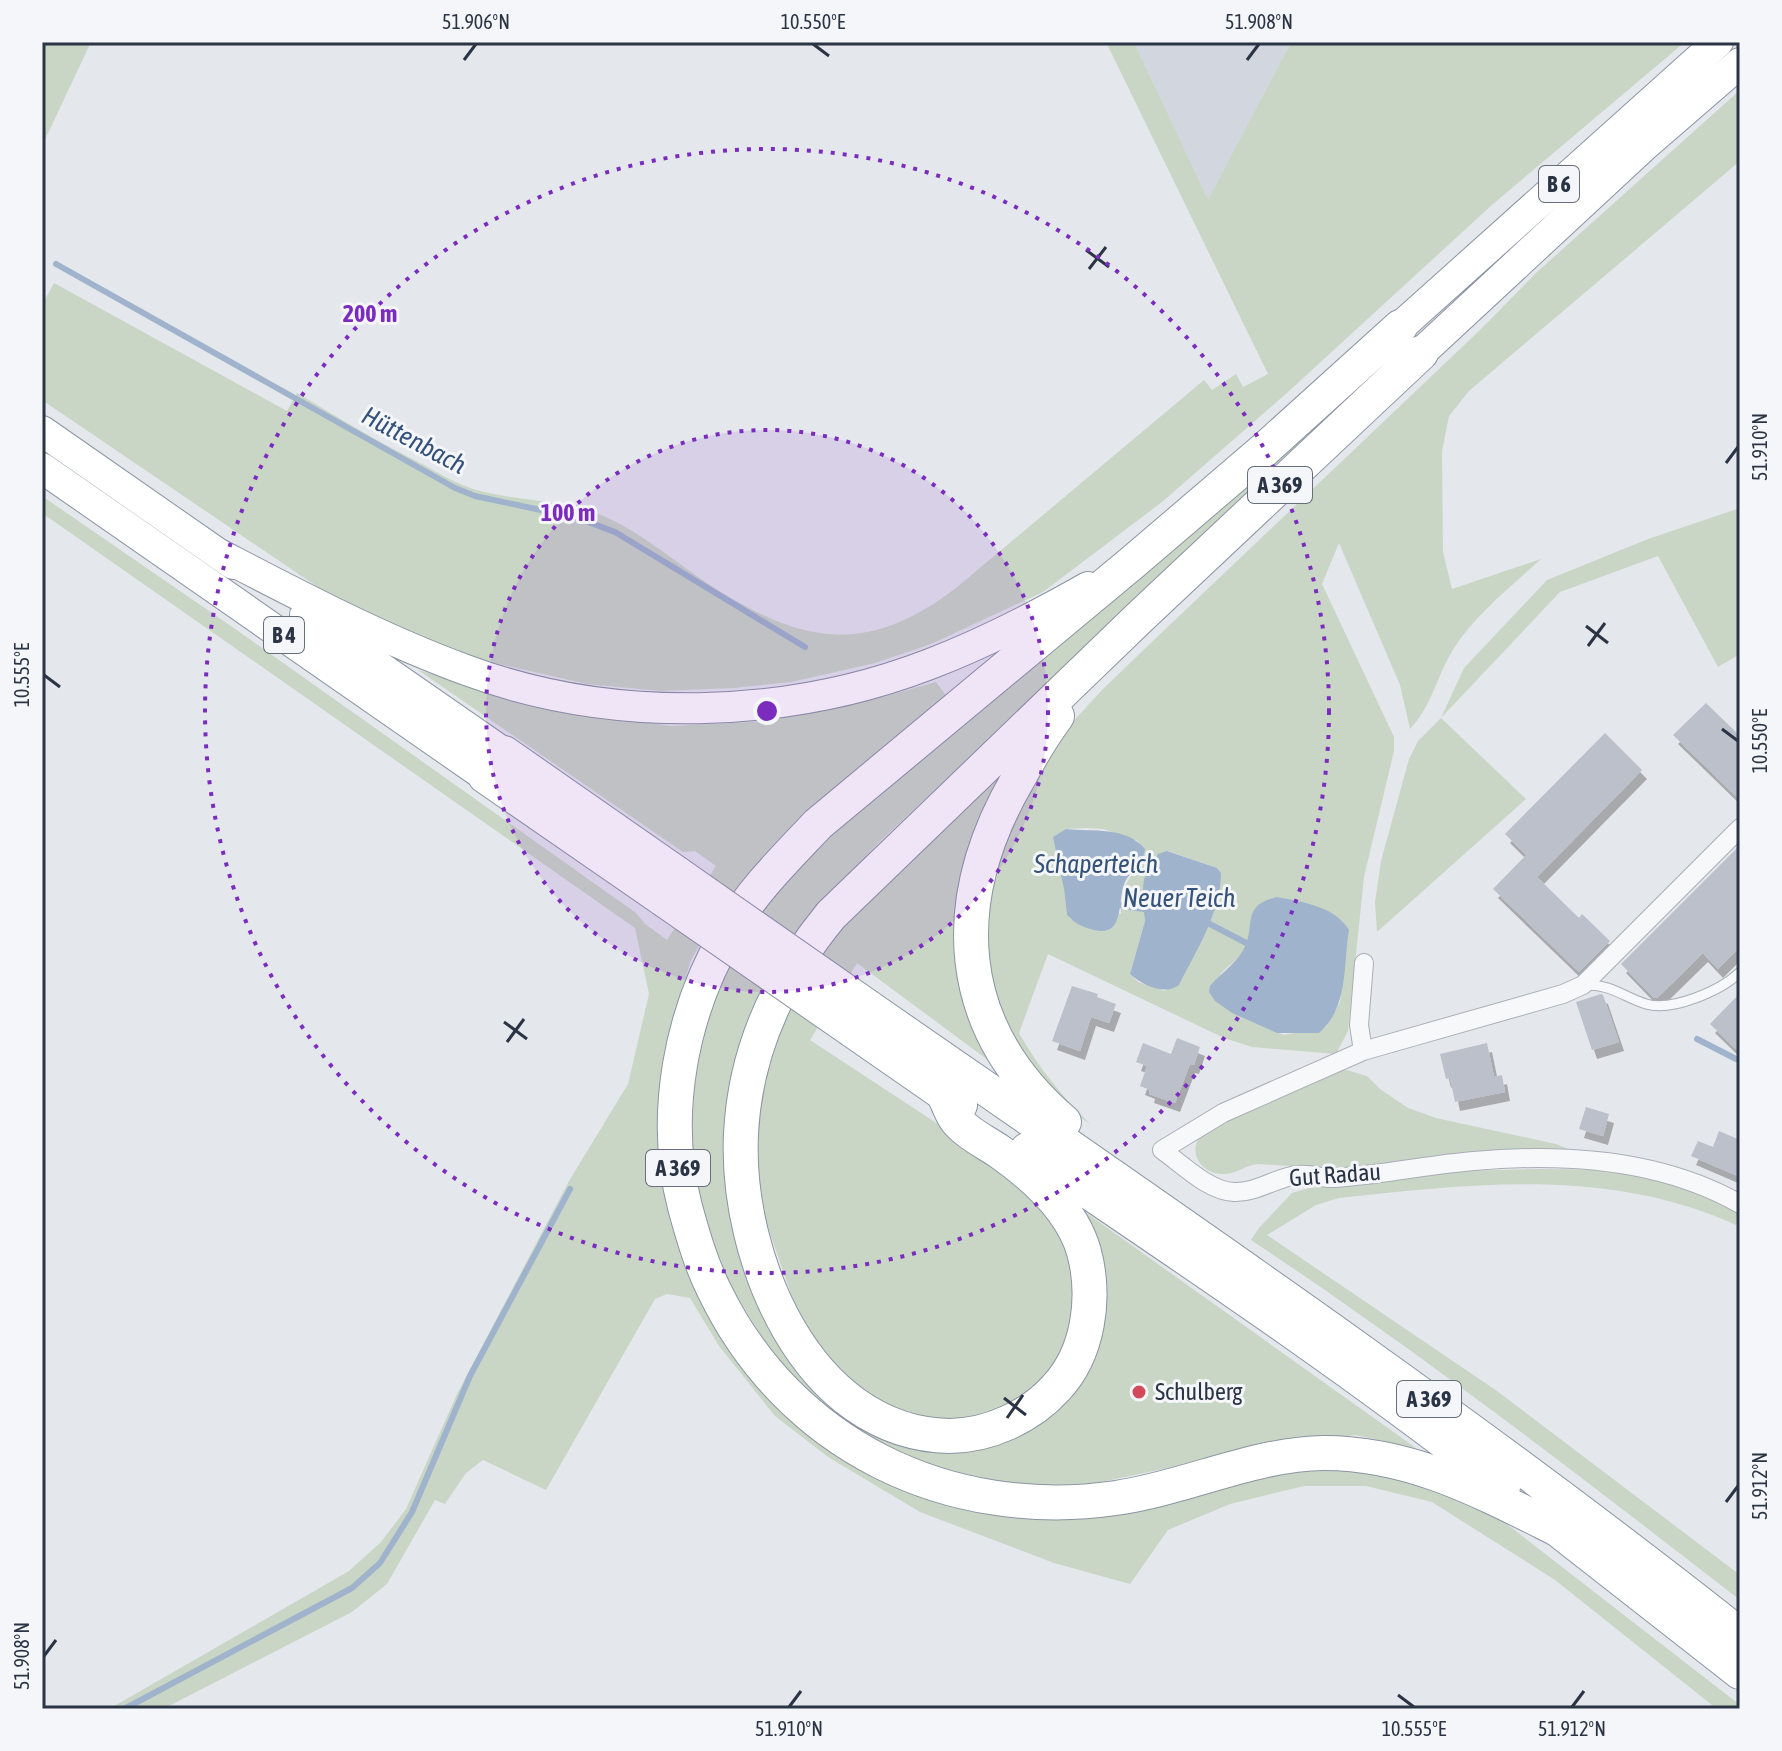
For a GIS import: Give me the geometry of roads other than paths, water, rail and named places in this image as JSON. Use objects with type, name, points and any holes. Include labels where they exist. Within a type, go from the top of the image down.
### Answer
[{"type":"highway","name":"B 6","points":[[1410,340],[1718,42]]},
{"type":"highway","name":"B 6","points":[[1410,340],[1740,63]]},
{"type":"highway","name":"A 369","points":[[1410,340],[1264,450],[818,824],[776,868],[731,928],[709,966],[689,1025],[678,1074],[675,1122],[682,1193],[693,1235],[715,1291],[750,1349],[770,1374],[808,1413],[841,1438],[886,1465],[951,1490],[1018,1503],[1066,1503],[1147,1492],[1294,1455],[1348,1454],[1390,1459],[1450,1478],[1559,1530]]},
{"type":"highway","name":"A 369","points":[[1110,1174],[1101,1150],[1038,1100],[1003,1054],[990,1026],[974,972],[971,919],[979,866],[999,813],[1054,720],[1140,617],[1410,340]]},
{"type":"highway","name":"B 4","points":[[42,431],[219,554],[495,764]]},
{"type":"highway","name":"B 4","points":[[42,468],[495,764]]},
{"type":"highway","points":[[219,554],[378,634],[466,670],[559,695],[631,705],[693,708],[790,700],[879,681],[928,665],[1021,624],[1133,562]]},
{"type":"highway","points":[[943,1093],[959,1124],[1032,1177],[1066,1215],[1083,1249],[1089,1287],[1089,1308],[1080,1349],[1061,1383],[1039,1404],[1009,1422],[960,1436],[911,1431],[864,1410],[826,1378],[790,1331],[758,1264],[747,1215],[740,1161],[751,1065],[778,993],[811,939],[831,915],[1140,617]]},
{"type":"highway","name":"A 369","points":[[495,764],[860,1018],[1110,1174],[1428,1398],[1645,1559],[1740,1635]]},
{"type":"highway","name":"A 369","points":[[860,1018],[943,1093],[1209,1274],[1423,1425],[1740,1672]]},
{"type":"street","name":"Gut Radau","points":[[1740,828],[1583,985],[1563,994],[1363,1051],[1223,1113],[1162,1150],[1214,1188],[1236,1193],[1281,1178],[1301,1175],[1331,1178],[1473,1161],[1542,1159],[1649,1168],[1692,1182],[1740,1204]]},
{"type":"street","points":[[1363,1051],[1359,1025],[1364,963]]},
{"type":"lane","points":[[1583,985],[1612,987],[1649,1005],[1668,1005],[1709,993],[1740,972]]},
{"type":"water","name":"Schaperteich","points":[[1066,829],[1119,833],[1145,849],[1140,863],[1123,887],[1119,914],[1112,928],[1104,931],[1090,929],[1067,915],[1053,837]]},
{"type":"water","name":"Neuer Teich","points":[[1167,851],[1217,868],[1221,873],[1217,902],[1179,985],[1161,989],[1147,985],[1130,974],[1145,921],[1142,898],[1144,879],[1158,854]]},
{"type":"water","points":[[1277,897],[1327,910],[1349,930],[1340,998],[1329,1023],[1319,1033],[1277,1033],[1232,1013],[1215,1001],[1209,992],[1210,986],[1242,952],[1257,906]]},
{"type":"waterway","name":"Hüttenbach","points":[[56,264],[455,488],[475,496],[578,518],[615,532],[805,647]]},
{"type":"waterway","name":"Hüttenbach","points":[[1113,904],[1150,910]]},
{"type":"waterway","name":"Hüttenbach","points":[[1204,921],[1254,947]]},
{"type":"waterway","name":"Hüttenbach","points":[[1697,1039],[1740,1061]]},
{"type":"waterway","points":[[124,1709],[352,1588],[380,1563],[412,1512],[470,1376],[570,1189]]},
{"type":"place","name":"Schulberg","points":[[1139,1392]]}]
